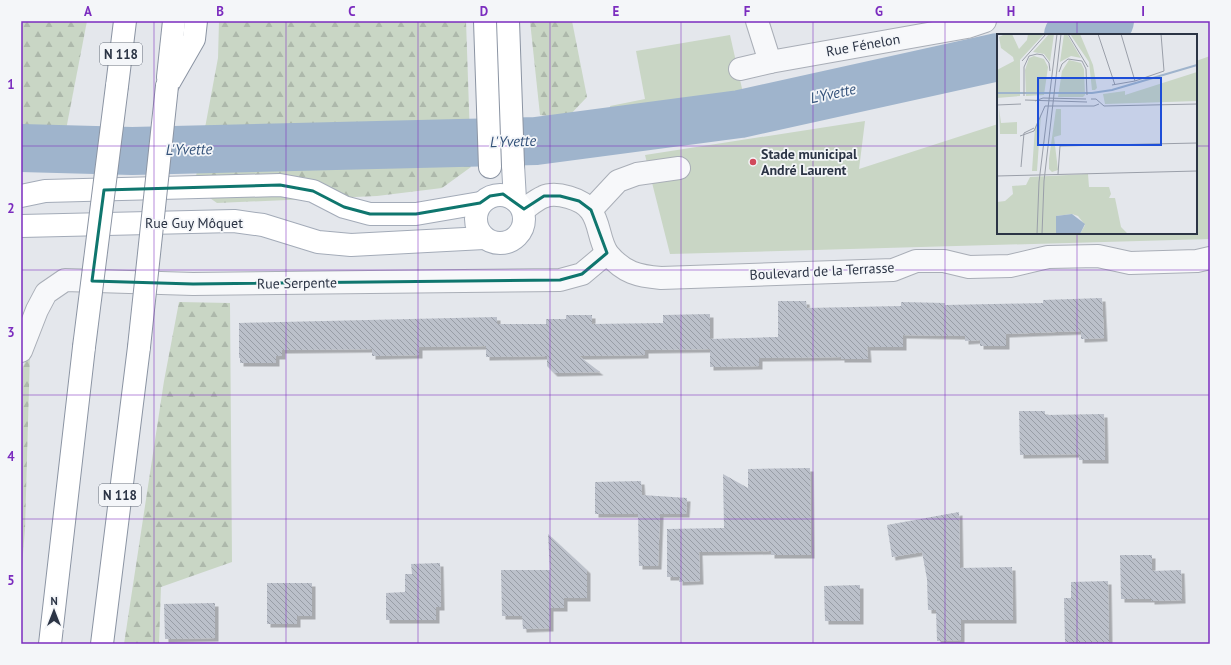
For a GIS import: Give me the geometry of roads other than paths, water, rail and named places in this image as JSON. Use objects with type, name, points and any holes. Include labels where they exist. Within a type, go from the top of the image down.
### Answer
[{"type":"main road","name":"N 118","points":[[50,644],[84,347],[125,21]]},
{"type":"main road","name":"N 118","points":[[102,644],[139,347],[174,21]]},
{"type":"main road","points":[[167,86],[194,39],[196,21]]},
{"type":"main road","points":[[485,21],[490,167],[485,200],[475,217],[476,225],[484,238],[499,243],[514,239],[523,226],[513,165],[508,21]]},
{"type":"main road","points":[[21,196],[45,191],[280,185],[313,191],[344,207],[370,214],[416,214],[485,200],[503,194],[519,205]]},
{"type":"main road","name":"Rue Guy Môquet","points":[[21,226],[234,220],[262,225],[318,242],[351,245],[484,238]]},
{"type":"street","points":[[757,21],[770,62]]},
{"type":"street","name":"Rue Fénelon","points":[[740,69],[973,23]]},
{"type":"street","points":[[519,205],[544,196],[560,196],[579,201],[591,210],[618,181],[637,174],[679,168]]},
{"type":"street","name":"Boulevard de la Terrasse","points":[[591,210],[607,253],[625,270],[639,276],[661,278],[893,270],[916,262],[944,261],[969,267],[1010,266],[1048,257],[1098,256],[1130,263],[1197,262],[1210,258]]},
{"type":"street","name":"Rue Serpente","points":[[21,351],[37,310],[46,293],[65,280],[193,284],[560,280],[582,274],[607,253]]},
{"type":"waterway","name":"L'Yvette","points":[[1071,34],[1110,21]]},
{"type":"waterway","name":"L'Yvette","points":[[21,148],[132,151],[536,141],[740,114],[997,57]]},
{"type":"place","name":"Stade municipal André Laurent","points":[[753,162]]}]
